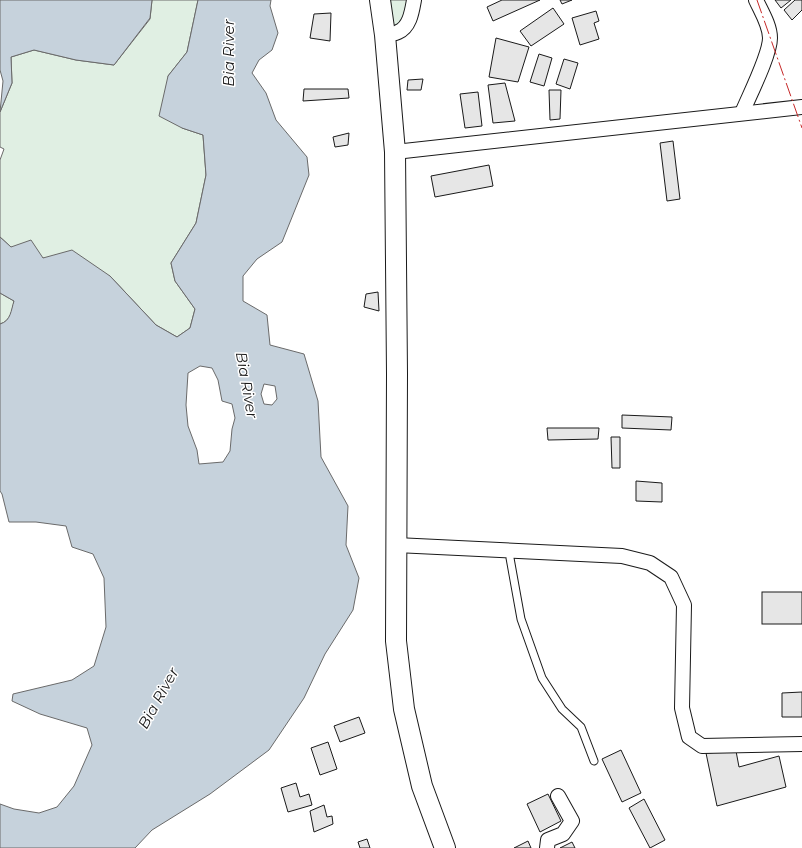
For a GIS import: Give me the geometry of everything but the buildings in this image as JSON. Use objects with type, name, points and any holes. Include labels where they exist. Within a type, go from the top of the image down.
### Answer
[{"type":"main road","points":[[380,0],[385,36],[395,152],[397,374],[396,641],[404,709],[422,786],[445,848]]},
{"type":"street","points":[[385,36],[399,32],[406,25],[411,15],[414,0]]},
{"type":"street","points":[[742,114],[767,53],[770,37],[756,0]]},
{"type":"street","points":[[395,152],[802,107]]},
{"type":"street","points":[[396,545],[622,556],[650,563],[671,577],[684,605],[682,708],[689,736],[702,746],[802,744]]},
{"type":"street","points":[[548,848],[548,840],[563,834],[572,821],[558,796]]},
{"type":"lane","points":[[511,551],[510,558],[521,619],[542,678],[562,709],[581,727],[594,761]]},
{"type":"green space","points":[[152,0],[198,0],[187,52],[168,76],[182,128],[203,135],[206,175],[196,223],[171,263],[175,281],[195,309],[190,328],[177,337],[156,325],[110,276],[43,258],[11,247],[0,237],[0,160],[4,149],[0,147],[0,112],[12,83],[11,57],[34,50],[76,60],[114,65],[150,19]]},
{"type":"green space","points":[[384,0],[412,0],[406,25],[390,29]]},
{"type":"green space","points":[[0,293],[14,301],[9,318],[4,323],[0,324]]},
{"type":"water","points":[[0,0],[152,0],[150,18],[114,65],[76,60],[34,50],[11,57],[12,83],[0,112],[3,81],[0,70]]},
{"type":"water","name":"Bia River","points":[[198,0],[271,0],[270,6],[278,33],[272,50],[259,60],[252,73],[266,93],[276,120],[307,157],[309,175],[282,242],[257,259],[243,276],[243,301],[267,315],[270,345],[304,354],[318,401],[321,457],[348,506],[346,545],[359,578],[353,610],[325,654],[304,698],[269,750],[210,794],[152,830],[135,848],[0,848],[0,804],[14,809],[39,813],[57,807],[74,786],[92,745],[87,728],[40,714],[12,701],[13,694],[72,680],[94,666],[106,627],[104,578],[93,554],[72,547],[66,526],[36,522],[9,522],[0,491],[0,324],[4,323],[8,318],[14,301],[0,293],[0,237],[11,247],[31,240],[43,258],[72,250],[110,276],[156,325],[177,337],[190,328],[195,309],[175,281],[171,263],[196,223],[206,175],[203,135],[182,128],[159,116],[168,76],[187,52]],"holes":[[[200,366],[212,368],[218,380],[222,401],[232,404],[235,418],[232,429],[230,451],[223,462],[199,464],[197,450],[188,426],[186,405],[188,373]],[[264,384],[275,386],[277,399],[272,405],[264,404],[261,394]]]},
{"type":"power","points":[[757,0],[802,128]]}]
